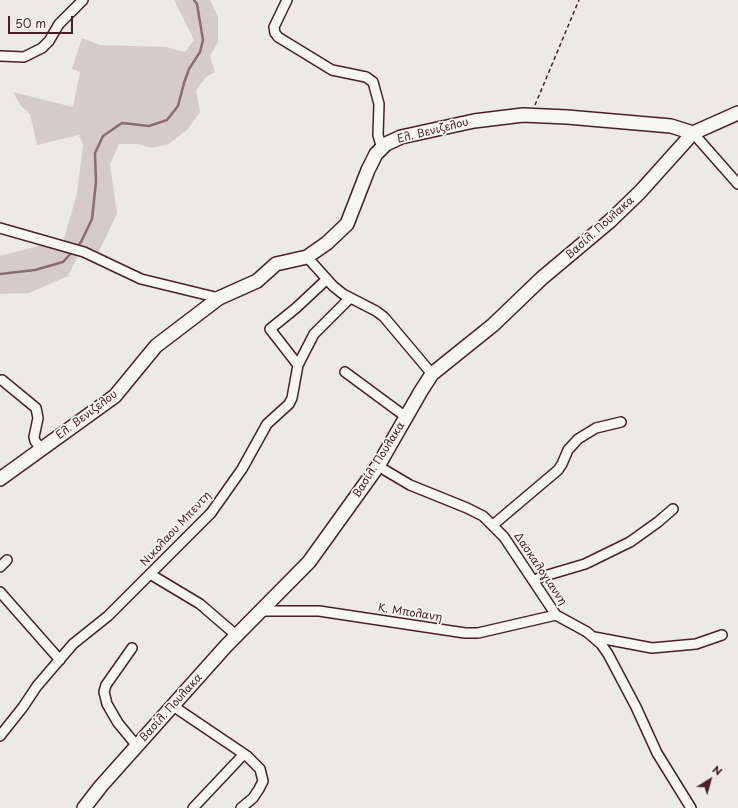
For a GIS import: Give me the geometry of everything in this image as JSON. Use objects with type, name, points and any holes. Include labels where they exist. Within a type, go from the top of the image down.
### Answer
[{"type":"main road","points":[[693,133],[738,113]]},
{"type":"main road","name":"Ελ. Βενιζελου","points":[[0,479],[115,396],[156,346],[219,298],[257,281],[276,264],[307,257],[327,243],[347,224],[368,170],[376,154],[386,144],[400,137],[474,121],[531,116],[567,117],[671,126],[693,133]]},
{"type":"main road","name":"Βασίλ. Πουλακα","points":[[84,808],[101,786],[236,635],[309,562],[378,466],[432,374],[493,325],[542,278],[610,221],[640,192],[693,133]]},
{"type":"street","points":[[0,56],[24,57],[42,48],[49,41],[59,24],[83,0]]},
{"type":"street","points":[[287,0],[274,27],[275,33],[278,37],[332,70],[366,77],[373,82],[378,104],[378,135],[382,149]]},
{"type":"street","points":[[693,133],[738,184]]},
{"type":"street","points":[[0,228],[84,252],[141,279],[219,298]]},
{"type":"street","points":[[307,257],[327,279],[350,298],[376,311],[384,317],[432,374]]},
{"type":"street","points":[[298,366],[270,329],[296,308],[327,279]]},
{"type":"street","name":"Νικολαου Μπεντη","points":[[0,736],[23,707],[37,686],[73,644],[108,616],[211,513],[242,469],[266,424],[289,404],[292,398],[298,366],[314,334],[350,298]]},
{"type":"street","points":[[346,372],[406,417]]},
{"type":"street","points":[[2,380],[36,408],[38,418],[34,437],[41,449]]},
{"type":"street","points":[[493,525],[558,470],[568,450],[578,439],[596,428],[621,422]]},
{"type":"street","name":"Δασκαλογιαννη","points":[[378,466],[410,485],[468,508],[483,516],[504,537],[556,615],[593,637],[608,654],[636,707],[657,753],[691,808]]},
{"type":"street","points":[[534,581],[585,564],[630,542],[658,522],[672,509]]},
{"type":"street","points":[[0,567],[7,560]]},
{"type":"street","points":[[150,574],[200,604],[236,635]]},
{"type":"street","points":[[0,592],[60,660]]},
{"type":"street","name":"Κ. Μπολανη","points":[[260,612],[319,611],[465,633],[478,633],[556,615]]},
{"type":"street","points":[[593,637],[652,648],[696,644],[722,635]]},
{"type":"street","points":[[132,648],[106,684],[104,692],[107,704],[118,723],[137,746]]},
{"type":"street","points":[[173,706],[244,754],[260,769],[263,780],[254,798],[241,808]]},
{"type":"street","points":[[193,808],[244,754]]},
{"type":"path","points":[[531,116],[579,0]]},
{"type":"shaded area","points":[[174,0],[210,0],[218,17],[218,42],[210,56],[215,72],[206,77],[196,90],[200,112],[188,129],[169,144],[152,148],[137,144],[119,144],[110,164],[117,214],[94,261],[78,256],[68,276],[29,293],[0,294],[0,256],[64,239],[77,193],[83,145],[79,135],[37,145],[30,114],[21,106],[13,92],[73,107],[80,72],[72,69],[82,38],[100,45],[166,47],[185,52],[194,40]]},
{"type":"waterway","points":[[77,247],[92,219],[96,182],[95,153],[103,136],[122,123],[149,126],[167,120],[178,106],[189,69],[200,52],[203,40],[197,4],[194,0]]},
{"type":"waterway","points":[[0,274],[35,270],[63,262],[73,251]]}]
